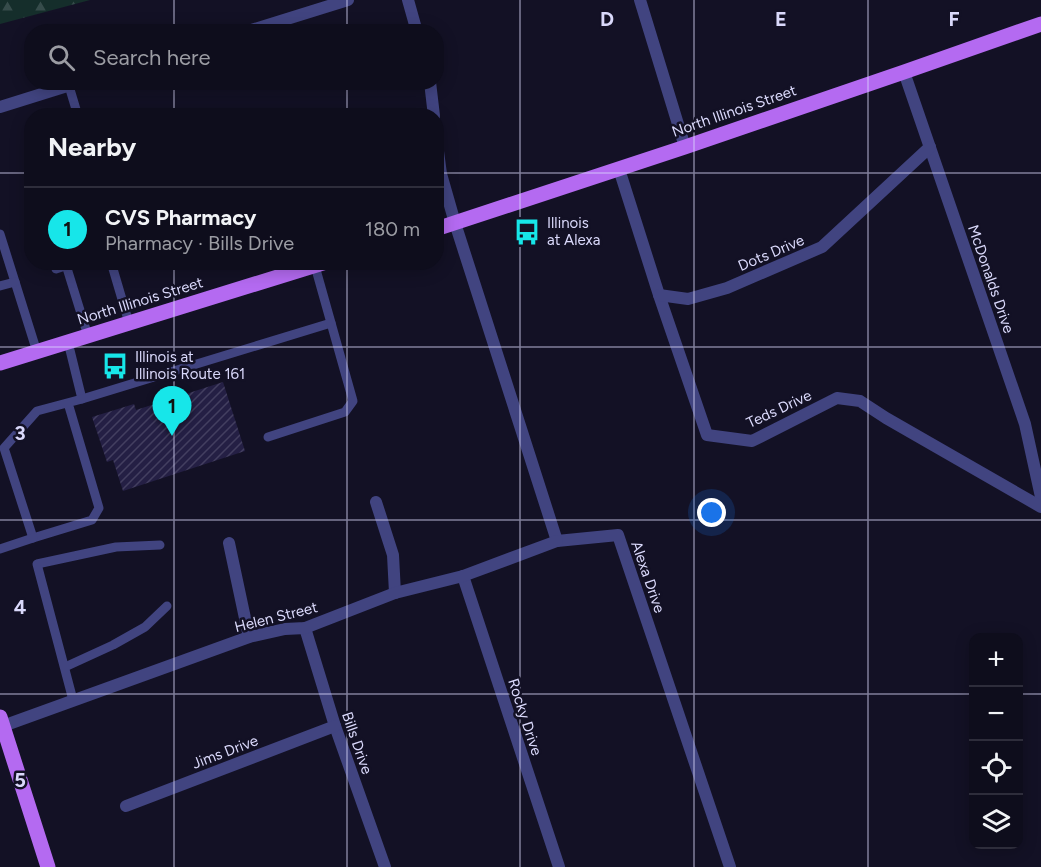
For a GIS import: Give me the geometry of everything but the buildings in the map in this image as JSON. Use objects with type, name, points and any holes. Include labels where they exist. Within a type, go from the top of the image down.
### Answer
[{"type":"main road","name":"North Illinois Street","points":[[444,226],[684,147],[1041,24]]},
{"type":"main road","name":"North Illinois Street","points":[[0,363],[301,270]]},
{"type":"main road","points":[[1,721],[48,867]]},
{"type":"street","points":[[271,24],[348,0]]},
{"type":"street","points":[[408,0],[415,24]]},
{"type":"street","points":[[640,0],[684,147]]},
{"type":"street","name":"McDonalds Drive","points":[[904,72],[1025,424],[1041,497]]},
{"type":"street","points":[[0,107],[55,90]]},
{"type":"street","points":[[431,90],[433,108]]},
{"type":"street","name":"Dots Drive","points":[[659,295],[688,299],[727,288],[822,247],[930,147]]},
{"type":"street","name":"Teds Drive","points":[[619,169],[706,435],[752,441],[837,398],[860,401],[1041,507]]},
{"type":"street","points":[[444,185],[454,223],[557,541]]},
{"type":"street","points":[[376,502],[393,555],[395,593]]},
{"type":"street","name":"Alexa Drive","points":[[557,541],[618,535],[730,867]]},
{"type":"street","name":"Helen Street","points":[[1,721],[73,700],[249,637],[285,629],[304,628],[395,593],[463,576],[557,541]]},
{"type":"street","points":[[229,543],[249,637]]},
{"type":"street","name":"Rocky Drive","points":[[463,576],[560,867]]},
{"type":"street","name":"Bills Drive","points":[[304,628],[335,726],[385,867]]},
{"type":"street","name":"Jims Drive","points":[[126,806],[335,726]]},
{"type":"lane","points":[[76,90],[77,108]]},
{"type":"lane","points":[[0,234],[37,352]]},
{"type":"lane","points":[[67,270],[88,336]]},
{"type":"lane","points":[[113,270],[129,323]]},
{"type":"lane","points":[[268,437],[345,412],[353,401],[331,323],[321,270]]},
{"type":"lane","points":[[0,286],[15,282]]},
{"type":"lane","points":[[33,538],[4,448],[37,411],[331,323]]},
{"type":"lane","points":[[68,342],[82,399]]},
{"type":"lane","points":[[0,549],[92,520],[99,508],[68,403]]},
{"type":"lane","points":[[73,700],[37,564],[116,547],[160,545]]},
{"type":"lane","points":[[65,668],[145,627],[167,606]]},
{"type":"green space","points":[[0,0],[90,0],[0,24]]},
{"type":"place","name":"Illinois at Alexa","points":[[527,232]]},
{"type":"place","name":"Illinois at Illinois Route 161","points":[[115,366]]},
{"type":"place","name":"CVS Pharmacy","points":[[172,436]]}]
